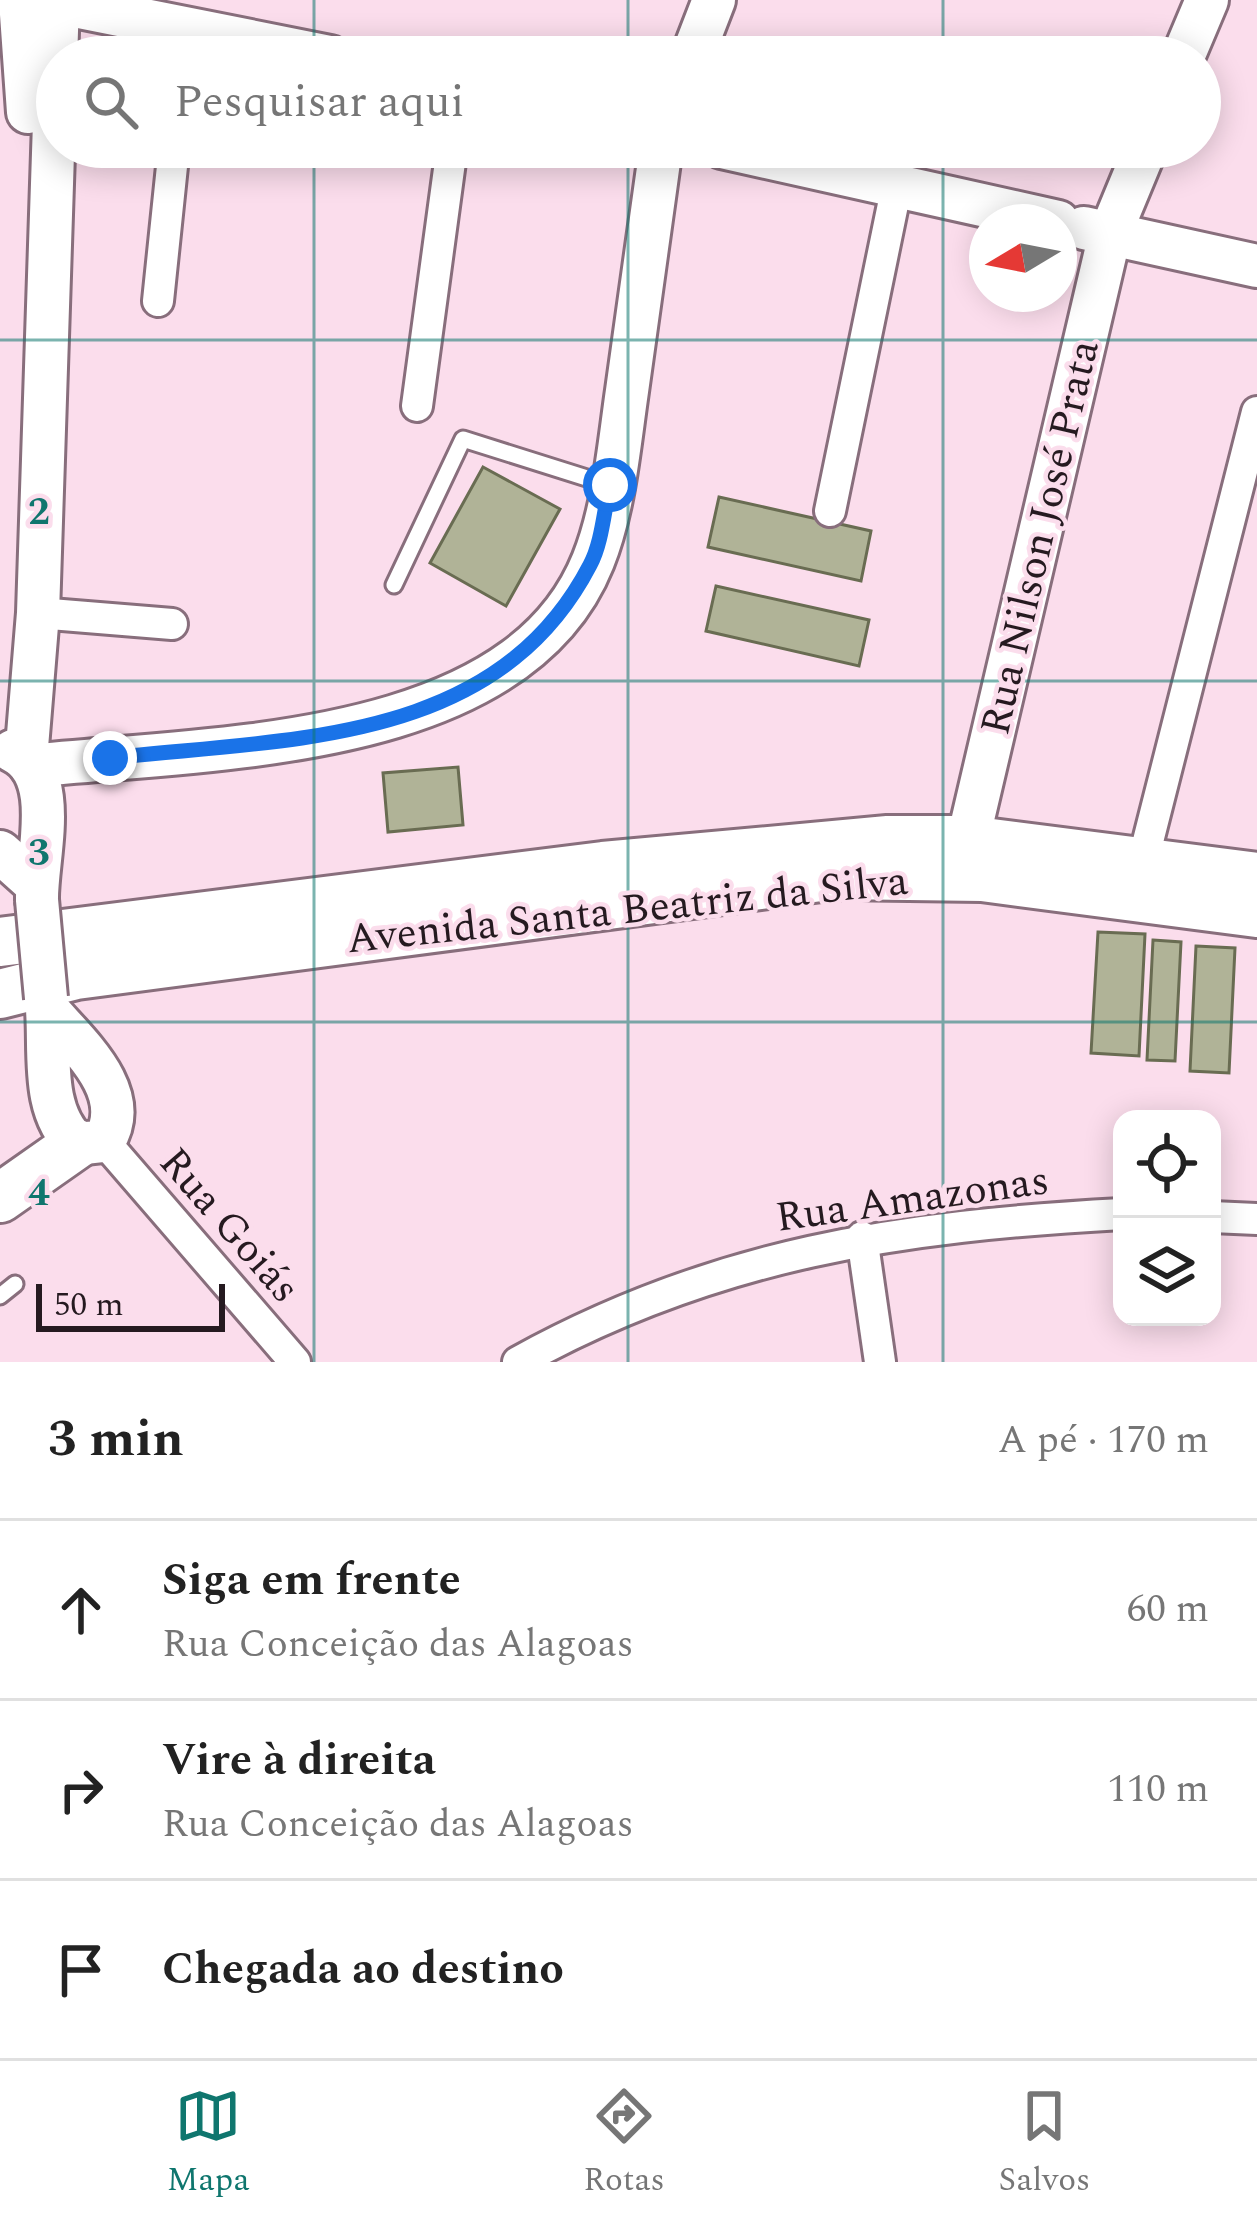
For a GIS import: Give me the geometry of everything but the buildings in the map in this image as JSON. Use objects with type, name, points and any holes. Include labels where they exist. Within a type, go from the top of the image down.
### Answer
[{"type":"main road","name":"Avenida Santa Beatriz da Silva","points":[[0,942],[603,866],[819,844],[968,840],[1257,877]]},
{"type":"main road","name":"Avenida Santa Beatriz da Silva","points":[[31,1000],[76,975],[836,875],[982,878],[1257,913]]},
{"type":"main road","points":[[0,1198],[90,1143]]},
{"type":"street","points":[[700,36],[714,0]]},
{"type":"street","points":[[1192,36],[1207,0]]},
{"type":"street","points":[[45,1],[168,36]]},
{"type":"street","points":[[45,1],[45,36]]},
{"type":"street","points":[[38,36],[45,1]]},
{"type":"street","points":[[36,44],[28,82],[15,755],[41,804],[31,1000],[64,1132],[90,1143]]},
{"type":"street","points":[[15,755],[38,613],[43,168]]},
{"type":"street","points":[[158,301],[172,168]]},
{"type":"street","points":[[417,406],[449,168]]},
{"type":"street","points":[[15,755],[358,727],[431,709],[496,676],[552,627],[593,561],[610,485],[659,168]]},
{"type":"street","points":[[819,168],[980,204]]},
{"type":"street","name":"Rua Nilson José Prata","points":[[968,840],[1110,234],[1137,168]]},
{"type":"street","points":[[830,511],[897,185]]},
{"type":"street","points":[[1077,226],[1257,266]]},
{"type":"street","points":[[1143,861],[1257,412]]},
{"type":"street","points":[[38,613],[172,624]]},
{"type":"street","points":[[0,852],[37,892]]},
{"type":"street","name":"Rua Goiás","points":[[90,1143],[295,1362]]},
{"type":"street","name":"Rua Amazonas","points":[[518,1362],[596,1319],[688,1282],[862,1237],[1113,1215]]},
{"type":"street","points":[[1221,1217],[1257,1219]]},
{"type":"street","points":[[862,1237],[880,1362]]},
{"type":"lane","points":[[394,585],[463,439],[610,485]]},
{"type":"lane","points":[[0,1296],[15,1284]]},
{"type":"route","points":[[110,758],[358,727],[431,709],[496,676],[552,627],[593,561],[610,485]]}]
